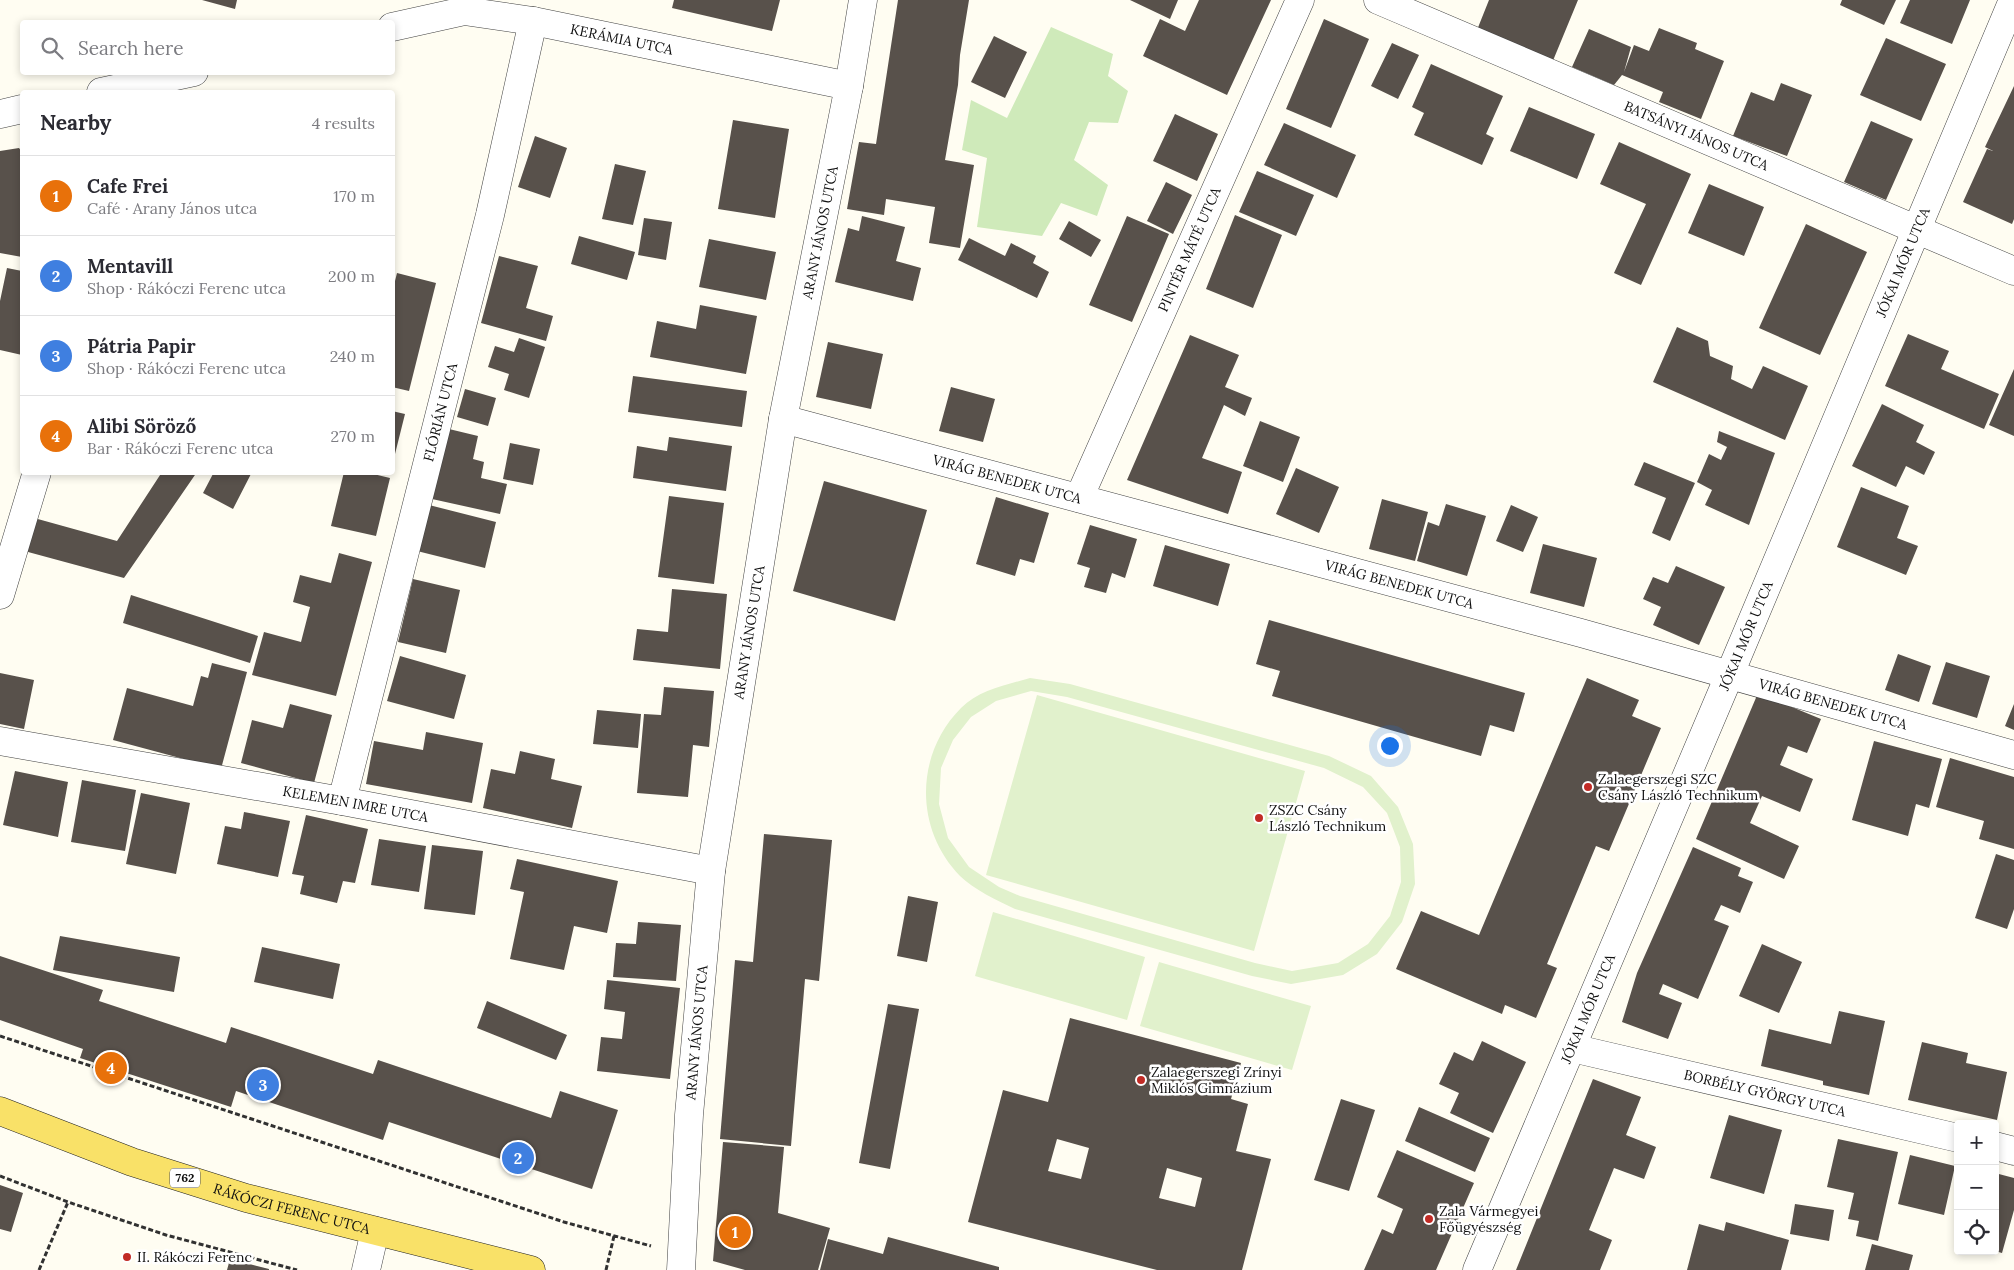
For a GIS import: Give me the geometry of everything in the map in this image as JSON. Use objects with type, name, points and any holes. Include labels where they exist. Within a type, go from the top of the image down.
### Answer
[{"type":"main road","name":"RÁKÓCZI FERENC UTCA","points":[[0,1112],[132,1162],[246,1198],[531,1270]]},
{"type":"street","name":"ARANY JÁNOS UTCA","points":[[681,1262],[689,1115],[711,871],[783,419],[849,86],[863,0]]},
{"type":"street","name":"PINTÉR MÁTÉ UTCA","points":[[1079,498],[1300,0]]},
{"type":"street","name":"BATSÁNYI JÁNOS UTCA","points":[[1378,0],[2014,271]]},
{"type":"street","name":"JÓKAI MÓR UTCA","points":[[1477,1270],[2013,0]]},
{"type":"street","name":"KERÁMIA UTCA","points":[[395,26],[465,6],[849,86]]},
{"type":"street","name":"FLÓRIÁN UTCA","points":[[342,801],[490,215],[533,20]]},
{"type":"street","points":[[110,90],[180,75]]},
{"type":"street","points":[[0,114],[20,109]]},
{"type":"street","name":"VIRÁG BENEDEK UTCA","points":[[783,419],[1581,633],[2014,755]]},
{"type":"street","points":[[0,595],[36,475]]},
{"type":"street","name":"KELEMEN IMRE UTCA","points":[[0,741],[342,801],[711,871]]},
{"type":"street","name":"BORBÉLY GYÖRGY UTCA","points":[[1572,1048],[1954,1137]]},
{"type":"street","points":[[1999,1147],[2014,1151]]},
{"type":"street","points":[[366,1270],[375,1231]]},
{"type":"path","points":[[0,1036],[340,1149],[614,1236],[681,1262]]},
{"type":"path","points":[[0,1176],[68,1202],[166,1235],[297,1270]]},
{"type":"path","points":[[39,1270],[68,1202]]},
{"type":"path","points":[[606,1270],[614,1236]]},
{"type":"green space","points":[[1051,27],[1113,54],[1108,76],[1128,91],[1118,123],[1089,122],[1074,160],[1108,185],[1097,216],[1061,203],[1042,236],[977,227],[987,158],[962,150],[971,100],[1007,118]]},
{"type":"green space","points":[[1030,678],[1070,684],[1329,756],[1371,776],[1398,807],[1413,844],[1415,884],[1402,922],[1377,954],[1343,975],[1291,984],[1252,976],[1015,909],[965,881],[945,857],[934,836],[928,814],[926,792],[928,769],[935,747],[946,726],[968,702],[984,692]],"holes":[[[1031,691],[1067,697],[1324,768],[1363,787],[1387,813],[1400,847],[1401,882],[1390,916],[1368,944],[1338,963],[1292,971],[1255,963],[1020,896],[999,887],[969,867],[948,838],[939,804],[941,768],[953,740],[971,717],[996,701]]]},
{"type":"green space","points":[[1037,695],[1305,771],[1254,951],[986,875]]},
{"type":"green space","points":[[993,912],[1145,957],[1127,1020],[975,976]]},
{"type":"green space","points":[[1159,962],[1311,1006],[1292,1070],[1140,1026]]},
{"type":"building","points":[[202,0],[237,0],[235,9]]},
{"type":"building","points":[[674,0],[780,0],[772,31],[672,8]]},
{"type":"building","points":[[898,0],[969,0],[960,55],[958,85],[945,160],[974,165],[960,248],[929,243],[935,207],[886,199],[884,215],[847,209],[859,142],[876,144]]},
{"type":"building","points":[[1130,0],[1178,0],[1170,19]]},
{"type":"building","points":[[1199,0],[1271,0],[1227,95],[1143,56],[1160,19],[1185,31]]},
{"type":"building","points":[[1489,0],[1578,0],[1552,63],[1477,30]]},
{"type":"building","points":[[1842,0],[1896,0],[1884,25],[1840,5]]},
{"type":"building","points":[[1910,0],[1970,0],[1952,44],[1900,23]]},
{"type":"building","points":[[1324,19],[1369,39],[1331,128],[1286,109]]},
{"type":"building","points":[[1659,28],[1697,43],[1695,49],[1724,61],[1701,119],[1659,102],[1663,92],[1622,75],[1614,85],[1572,67],[1589,29],[1631,47],[1624,72],[1634,45],[1649,51]]},
{"type":"building","points":[[994,36],[1027,52],[1005,98],[971,82]]},
{"type":"building","points":[[1886,38],[1946,64],[1921,121],[1860,95]]},
{"type":"building","points":[[1392,43],[1419,55],[1398,99],[1371,86]]},
{"type":"building","points":[[1431,64],[1503,96],[1486,134],[1494,138],[1482,165],[1414,135],[1424,113],[1412,107]]},
{"type":"building","points":[[1781,83],[1812,95],[1787,156],[1733,136],[1751,92],[1774,101]]},
{"type":"building","points":[[2014,86],[2014,219],[2012,224],[1963,202],[1987,149],[1993,151],[1985,147]]},
{"type":"building","points":[[1529,107],[1595,134],[1577,179],[1510,151]]},
{"type":"building","points":[[1175,114],[1218,134],[1197,181],[1153,161]]},
{"type":"building","points":[[733,120],[789,129],[775,218],[718,209]]},
{"type":"building","points":[[1871,121],[1913,139],[1886,200],[1844,182]]},
{"type":"building","points":[[1284,123],[1356,155],[1337,198],[1264,165]]},
{"type":"building","points":[[535,136],[567,148],[550,198],[518,187]]},
{"type":"building","points":[[1619,142],[1691,174],[1641,285],[1614,273],[1646,204],[1600,184]]},
{"type":"building","points":[[20,149],[20,257],[0,253],[0,151]]},
{"type":"building","points":[[615,164],[646,171],[633,225],[602,219]]},
{"type":"building","points":[[1257,171],[1314,195],[1296,236],[1239,212]]},
{"type":"building","points":[[1166,182],[1192,195],[1173,234],[1147,221]]},
{"type":"building","points":[[1709,184],[1764,207],[1744,256],[1688,233]]},
{"type":"building","points":[[1235,215],[1282,235],[1253,308],[1206,289]]},
{"type":"building","points":[[862,216],[905,227],[896,261],[921,268],[913,301],[835,282],[848,228],[859,231]]},
{"type":"building","points":[[1127,216],[1169,234],[1132,322],[1089,305]]},
{"type":"building","points":[[644,218],[672,222],[666,260],[638,255]]},
{"type":"building","points":[[1069,221],[1101,240],[1091,257],[1059,239]]},
{"type":"building","points":[[1806,224],[1867,252],[1820,355],[1759,328]]},
{"type":"building","points":[[579,236],[635,252],[627,280],[571,264]]},
{"type":"building","points":[[969,238],[1005,256],[1011,243],[1036,256],[1033,263],[1049,272],[1037,298],[958,260]]},
{"type":"building","points":[[709,239],[776,252],[766,300],[699,287]]},
{"type":"building","points":[[499,256],[538,266],[526,308],[553,316],[546,341],[481,323]]},
{"type":"building","points":[[7,268],[20,271],[20,355],[0,350],[0,301]]},
{"type":"building","points":[[397,273],[436,283],[409,391],[395,388],[395,281]]},
{"type":"building","points":[[700,305],[757,316],[746,374],[650,357],[657,321],[696,329]]},
{"type":"building","points":[[1677,327],[1708,341],[1710,356],[1733,366],[1731,379],[1752,389],[1763,366],[1808,386],[1785,440],[1653,382]]},
{"type":"building","points":[[1908,334],[1949,351],[1941,369],[1999,394],[1984,429],[1885,386]]},
{"type":"building","points":[[1190,335],[1239,355],[1225,387],[1252,398],[1245,416],[1224,405],[1202,458],[1242,472],[1228,514],[1127,480]]},
{"type":"building","points":[[519,338],[545,347],[529,398],[504,390],[509,374],[488,367],[495,346],[514,352]]},
{"type":"building","points":[[828,342],[883,354],[871,409],[816,397]]},
{"type":"building","points":[[2014,369],[2014,436],[1989,425]]},
{"type":"building","points":[[633,376],[747,391],[742,427],[628,412]]},
{"type":"building","points":[[951,387],[995,399],[983,442],[939,431]]},
{"type":"building","points":[[465,389],[496,398],[488,426],[457,417]]},
{"type":"building","points":[[1882,404],[1924,425],[1916,442],[1935,452],[1924,475],[1906,466],[1896,487],[1852,466]]},
{"type":"building","points":[[395,412],[405,414],[395,454]]},
{"type":"building","points":[[1260,421],[1300,437],[1283,482],[1243,466]]},
{"type":"building","points":[[449,429],[478,436],[473,459],[484,462],[481,478],[507,484],[500,514],[432,499]]},
{"type":"building","points":[[1719,431],[1775,453],[1749,525],[1705,505],[1712,490],[1697,482],[1709,454],[1721,460],[1727,447],[1717,442]]},
{"type":"building","points":[[669,437],[732,446],[726,491],[633,478],[637,446],[667,451]]},
{"type":"building","points":[[510,443],[540,449],[533,485],[503,479]]},
{"type":"building","points":[[1644,462],[1695,483],[1670,541],[1652,533],[1666,498],[1634,485]]},
{"type":"building","points":[[1296,468],[1339,487],[1319,533],[1276,514]]},
{"type":"building","points":[[160,475],[195,475],[124,578],[17,549],[27,516],[117,541]]},
{"type":"building","points":[[212,475],[250,475],[233,509],[203,493]]},
{"type":"building","points":[[343,475],[378,475],[390,478],[376,536],[331,526]]},
{"type":"building","points":[[824,481],[927,510],[895,621],[793,591]]},
{"type":"building","points":[[1861,487],[1909,506],[1897,538],[1918,546],[1906,575],[1837,547]]},
{"type":"building","points":[[669,496],[724,503],[714,584],[658,577]]},
{"type":"building","points":[[996,497],[1049,513],[1034,563],[1020,559],[1015,576],[976,564]]},
{"type":"building","points":[[1382,499],[1428,512],[1415,561],[1369,549]]},
{"type":"building","points":[[1446,504],[1486,516],[1467,576],[1417,561],[1428,522],[1439,526]]},
{"type":"building","points":[[429,505],[496,522],[485,568],[417,551]]},
{"type":"building","points":[[1511,505],[1538,517],[1523,552],[1496,541]]},
{"type":"building","points":[[1090,525],[1137,539],[1125,578],[1112,573],[1106,593],[1084,587],[1090,568],[1077,564]]},
{"type":"building","points":[[1543,544],[1597,558],[1584,607],[1530,593]]},
{"type":"building","points":[[1165,545],[1230,564],[1218,606],[1153,586]]},
{"type":"building","points":[[339,553],[372,562],[336,696],[252,675],[264,632],[301,642],[310,607],[293,602],[300,575],[331,583]]},
{"type":"building","points":[[1676,566],[1725,587],[1699,645],[1653,625],[1661,607],[1643,599],[1653,577],[1668,583]]},
{"type":"building","points":[[413,579],[460,590],[446,653],[398,642]]},
{"type":"building","points":[[672,589],[727,594],[720,669],[633,660],[637,629],[668,632]]},
{"type":"building","points":[[131,595],[258,636],[250,663],[123,623]]},
{"type":"building","points":[[1269,620],[1525,693],[1514,732],[1490,725],[1481,756],[1272,696],[1280,671],[1256,664]]},
{"type":"building","points":[[1898,654],[1931,666],[1919,702],[1885,690]]},
{"type":"building","points":[[400,656],[466,675],[454,719],[387,701]]},
{"type":"building","points":[[1946,662],[1990,676],[1977,718],[1932,704]]},
{"type":"building","points":[[212,663],[247,672],[221,769],[113,740],[127,688],[193,706],[201,676],[208,678]]},
{"type":"building","points":[[0,673],[34,680],[24,729],[0,724]]},
{"type":"building","name":"Zalaegerszegi SZC Csány László Technikum","points":[[1587,678],[1639,700],[1632,716],[1661,728],[1609,851],[1596,846],[1547,964],[1557,968],[1536,1018],[1505,1005],[1502,1014],[1396,969],[1421,911],[1479,935]]},
{"type":"building","points":[[664,687],[714,691],[709,747],[693,745],[688,797],[637,793],[644,714],[661,715]]},
{"type":"building","points":[[1758,693],[1821,719],[1807,753],[1788,746],[1780,765],[1813,779],[1800,812],[1762,796],[1750,823],[1799,846],[1784,879],[1696,839]]},
{"type":"building","points":[[290,704],[332,715],[314,783],[241,763],[252,720],[283,728]]},
{"type":"building","points":[[2014,704],[2014,730],[2005,726]]},
{"type":"building","points":[[597,710],[641,714],[638,748],[593,744]]},
{"type":"building","points":[[426,732],[483,743],[472,803],[366,784],[374,741],[423,750]]},
{"type":"building","points":[[1874,741],[1942,759],[1929,808],[1916,804],[1908,836],[1852,820]]},
{"type":"building","points":[[520,751],[555,759],[551,779],[582,786],[572,828],[483,808],[491,769],[515,774]]},
{"type":"building","points":[[1950,758],[2014,777],[2014,849],[1979,839],[1984,821],[1936,807]]},
{"type":"building","points":[[15,771],[68,782],[58,837],[3,825]]},
{"type":"building","points":[[82,780],[136,790],[125,851],[71,842]]},
{"type":"building","points":[[141,793],[190,803],[176,874],[126,864]]},
{"type":"building","points":[[244,812],[290,821],[278,877],[217,864],[225,826],[241,829]]},
{"type":"building","points":[[306,815],[368,829],[355,883],[343,881],[337,903],[300,894],[304,876],[292,874]]},
{"type":"building","points":[[764,834],[832,840],[819,981],[805,979],[791,1146],[720,1139],[735,960],[753,962]]},
{"type":"building","points":[[379,839],[426,846],[419,892],[371,885]]},
{"type":"building","points":[[432,845],[483,851],[475,915],[424,909]]},
{"type":"building","points":[[1693,847],[1741,868],[1738,876],[1753,882],[1740,913],[1721,905],[1714,920],[1729,926],[1698,999],[1663,984],[1659,994],[1682,1003],[1668,1039],[1622,1022],[1637,973]]},
{"type":"building","points":[[1996,854],[2014,860],[2014,909],[2007,929],[1975,918]]},
{"type":"building","points":[[517,859],[618,881],[607,933],[574,926],[564,970],[510,959],[524,892],[510,889]]},
{"type":"building","points":[[908,896],[938,902],[927,962],[897,956]]},
{"type":"building","points":[[638,922],[681,925],[676,981],[613,977],[616,943],[636,944]]},
{"type":"building","points":[[60,936],[180,957],[174,992],[53,970]]},
{"type":"building","points":[[1762,944],[1802,962],[1779,1013],[1739,996]]},
{"type":"building","points":[[262,947],[340,964],[333,999],[254,982]]},
{"type":"building","points":[[0,956],[103,990],[99,1001],[226,1043],[231,1027],[373,1074],[378,1060],[551,1118],[560,1091],[618,1110],[592,1189],[389,1122],[383,1140],[236,1091],[231,1107],[80,1058],[83,1049],[0,1020]]},
{"type":"building","points":[[607,980],[680,988],[670,1079],[597,1071],[601,1037],[622,1039],[625,1012],[604,1009]]},
{"type":"building","points":[[487,1001],[567,1035],[556,1060],[477,1028]]},
{"type":"building","points":[[888,1004],[919,1009],[890,1169],[859,1163]]},
{"type":"building","points":[[1839,1011],[1885,1021],[1869,1095],[1823,1085],[1823,1081],[1761,1066],[1769,1029],[1831,1044]]},
{"type":"building","points":[[1070,1018],[1241,1063],[1231,1099],[1248,1104],[1236,1151],[1271,1159],[1242,1270],[1157,1270],[968,1222],[1003,1090],[1048,1102]],"holes":[[[1057,1139],[1089,1148],[1081,1179],[1048,1171]],[[1167,1168],[1202,1178],[1195,1207],[1159,1198]]]},
{"type":"building","points":[[1482,1041],[1526,1062],[1493,1133],[1450,1113],[1459,1093],[1439,1084],[1454,1052],[1473,1061]]},
{"type":"building","points":[[1922,1042],[1968,1053],[1966,1063],[2007,1072],[1997,1120],[1908,1100]]},
{"type":"building","points":[[1593,1079],[1641,1097],[1626,1135],[1656,1147],[1644,1179],[1614,1168],[1589,1230],[1612,1240],[1600,1270],[1516,1270]]},
{"type":"building","points":[[1341,1099],[1375,1110],[1349,1191],[1314,1180]]},
{"type":"building","points":[[1419,1107],[1490,1138],[1475,1172],[1405,1141]]},
{"type":"building","points":[[1729,1115],[1782,1130],[1764,1194],[1710,1178]]},
{"type":"building","points":[[1838,1139],[1898,1152],[1878,1241],[1856,1236],[1859,1221],[1848,1219],[1854,1193],[1827,1187]]},
{"type":"building","points":[[723,1142],[784,1147],[778,1213],[830,1228],[818,1270],[745,1270],[713,1261]]},
{"type":"building","name":"Zala Vármegyei Főügyészség","points":[[1397,1150],[1474,1183],[1436,1270],[1364,1270],[1382,1229],[1393,1234],[1403,1209],[1377,1197]]},
{"type":"building","points":[[1910,1155],[1954,1166],[1944,1215],[1898,1204]]},
{"type":"building","points":[[1999,1174],[2014,1178],[2014,1210],[2002,1253],[1999,1252]]},
{"type":"building","points":[[0,1185],[23,1193],[11,1232],[0,1229]]},
{"type":"building","points":[[1795,1204],[1834,1210],[1829,1241],[1790,1234]]},
{"type":"building","points":[[1726,1222],[1789,1240],[1781,1270],[1687,1270],[1699,1224],[1724,1231]]},
{"type":"building","points":[[888,1237],[999,1267],[999,1270],[820,1270],[828,1239],[883,1254]]},
{"type":"building","points":[[1872,1244],[1913,1255],[1909,1270],[1865,1270]]},
{"type":"building","points":[[230,1259],[269,1269],[269,1270],[227,1270]]},
{"type":"place","name":"Zalaegerszegi SZC Csány László Technikum","points":[[1588,787]]},
{"type":"place","name":"ZSZC Csány László Technikum","points":[[1259,818]]},
{"type":"place","name":"Alibi Söröző","points":[[111,1068]]},
{"type":"place","name":"Zalaegerszegi Zrínyi Miklós Gimnázium","points":[[1141,1080]]},
{"type":"place","name":"Pátria Papir","points":[[263,1085]]},
{"type":"place","name":"Mentavill","points":[[518,1158]]},
{"type":"place","name":"Zala Vármegyei Főügyészség","points":[[1429,1219]]},
{"type":"place","name":"Cafe Frei","points":[[735,1232]]},
{"type":"place","name":"II. Rákóczi Ferenc","points":[[127,1257]]}]
